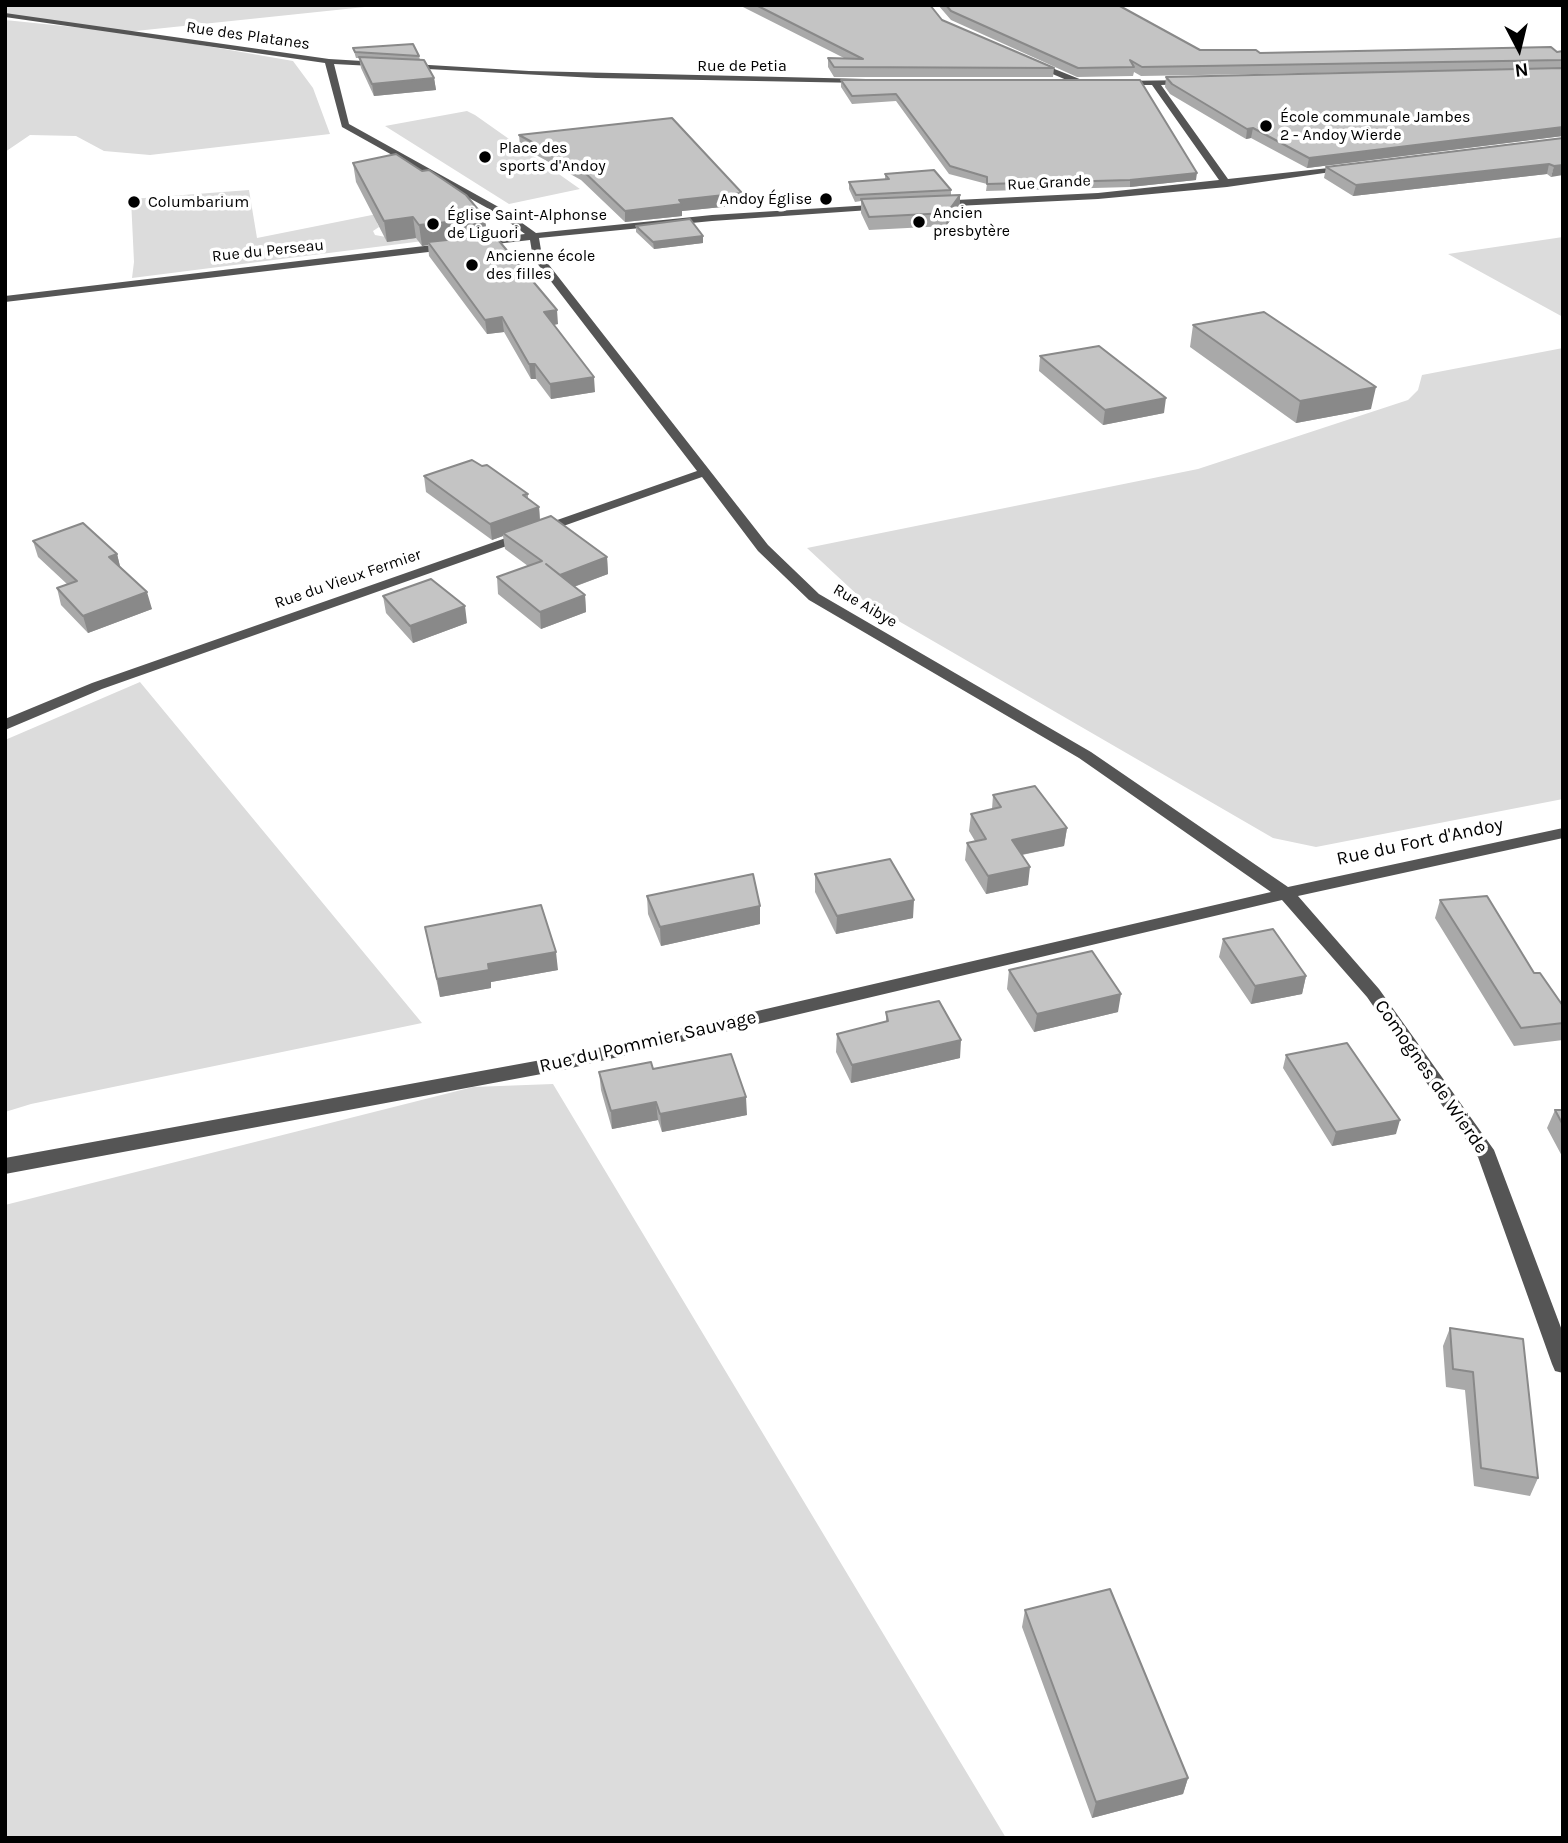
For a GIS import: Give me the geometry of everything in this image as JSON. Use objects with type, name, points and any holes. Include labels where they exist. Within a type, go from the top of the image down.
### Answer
[{"type":"street","name":"Rue des Platanes","points":[[5,15],[329,61],[345,125],[501,212],[534,236]]},
{"type":"street","points":[[1018,56],[1079,82]]},
{"type":"street","name":"Rue de Petia","points":[[329,61],[425,69],[692,79],[872,81]]},
{"type":"street","points":[[1052,82],[1092,82]]},
{"type":"street","points":[[1105,82],[1194,82]]},
{"type":"street","points":[[1155,83],[1227,184]]},
{"type":"street","name":"Rue Grande","points":[[920,205],[1098,196],[1356,168]]},
{"type":"street","points":[[534,236],[726,217],[892,206]]},
{"type":"street","name":"Rue du Perseau","points":[[5,299],[534,236]]},
{"type":"street","name":"Rue Aibye","points":[[534,236],[537,256],[763,548],[814,597],[1085,755],[1286,894]]},
{"type":"street","name":"Rue du Vieux Fermier","points":[[5,725],[97,685],[705,472]]},
{"type":"street","name":"Rue du Fort d'Andoy","points":[[1286,894],[1563,833]]},
{"type":"street","name":"Rue du Pommier Sauvage","points":[[5,1166],[563,1063],[1286,894]]},
{"type":"street","name":"Comognes de Wierde","points":[[1286,894],[1373,993],[1487,1155],[1563,1364]]},
{"type":"shaded area","points":[[5,5],[384,5],[126,32],[293,61],[313,88],[330,134],[150,155],[104,151],[76,136],[30,135],[5,152],[5,20],[93,29],[5,15]]},
{"type":"shaded area","name":"Place des sports d'Andoy","points":[[467,111],[580,189],[509,204],[385,126]]},
{"type":"shaded area","points":[[249,190],[257,238],[457,198],[377,223],[379,227],[373,231],[375,235],[386,237],[389,241],[482,229],[486,233],[132,278],[134,262],[131,199]]},
{"type":"shaded area","points":[[1563,237],[1563,317],[1448,254]]},
{"type":"shaded area","points":[[1563,348],[1563,799],[1316,847],[1273,838],[864,601],[807,548],[1198,469],[1408,400],[1418,390],[1422,375]]},
{"type":"shaded area","points":[[140,682],[422,1023],[31,1104],[5,1112],[5,740]]},
{"type":"shaded area","points":[[553,1084],[1006,1838],[5,1838],[5,1205],[473,1087]]},
{"type":"building","points":[[756,5],[930,5],[942,20],[1054,68],[834,67],[828,58],[863,59]]},
{"type":"building","points":[[946,5],[1118,5],[1200,50],[1256,50],[1260,53],[1551,47],[1557,52],[1563,51],[1563,60],[1142,67],[1130,60],[1134,67],[1078,68],[951,11]]},
{"type":"building","points":[[413,44],[419,56],[355,52],[353,48]]},
{"type":"building","points":[[359,57],[424,60],[434,78],[372,84]]},
{"type":"building","points":[[1563,68],[1563,127],[1309,158],[1253,128],[1247,129],[1172,84],[1166,77]]},
{"type":"building","points":[[841,80],[1140,80],[1197,173],[1130,180],[987,184],[987,177],[950,166],[896,94],[852,96]]},
{"type":"building","points":[[672,118],[742,193],[679,200],[682,204],[625,211],[580,168],[519,135]]},
{"type":"building","points":[[1563,138],[1563,165],[1549,164],[1356,185],[1326,167]]},
{"type":"building","points":[[396,154],[422,171],[429,170],[466,195],[485,218],[419,225],[413,217],[384,221],[353,163]]},
{"type":"building","points":[[934,170],[951,190],[856,195],[849,182],[889,179],[885,174]]},
{"type":"building","points":[[960,195],[947,213],[869,217],[861,199]]},
{"type":"building","points":[[690,219],[703,236],[653,242],[636,226]]},
{"type":"building","points":[[494,235],[557,310],[544,312],[594,377],[550,384],[535,364],[529,364],[502,317],[485,320],[428,242]]},
{"type":"building","points":[[1264,312],[1376,387],[1300,401],[1193,325]]},
{"type":"building","points":[[1099,346],[1166,398],[1105,410],[1040,356]]},
{"type":"building","points":[[472,460],[482,466],[487,465],[528,494],[523,495],[539,507],[490,524],[424,476]]},
{"type":"building","points":[[551,516],[607,557],[560,575],[546,564],[585,595],[540,612],[497,577],[542,561],[503,533]]},
{"type":"building","points":[[83,523],[117,554],[109,557],[147,592],[83,616],[57,588],[77,581],[33,541]]},
{"type":"building","points":[[431,579],[465,606],[410,626],[383,596]]},
{"type":"building","points":[[1035,786],[1067,828],[1012,840],[1030,867],[988,876],[967,843],[986,839],[971,814],[1001,807],[993,795]]},
{"type":"building","points":[[890,859],[914,900],[837,916],[815,874]]},
{"type":"building","points":[[753,874],[760,906],[660,927],[647,896]]},
{"type":"building","points":[[1487,896],[1534,973],[1540,973],[1563,1006],[1563,1023],[1521,1028],[1440,900]]},
{"type":"building","points":[[541,905],[556,952],[488,964],[489,970],[437,979],[425,927]]},
{"type":"building","points":[[1273,929],[1306,976],[1255,986],[1223,939]]},
{"type":"building","points":[[1092,951],[1121,994],[1037,1014],[1009,970]]},
{"type":"building","points":[[939,1001],[961,1040],[852,1065],[837,1034],[888,1021],[886,1012]]},
{"type":"building","points":[[1347,1043],[1400,1120],[1336,1132],[1286,1055]]},
{"type":"building","points":[[731,1054],[746,1097],[660,1114],[656,1102],[611,1111],[599,1072],[651,1062],[653,1069]]},
{"type":"building","points":[[1555,1110],[1563,1110],[1563,1125]]},
{"type":"building","points":[[1450,1328],[1523,1339],[1538,1478],[1481,1468],[1473,1372],[1453,1369]]},
{"type":"building","points":[[1110,1589],[1188,1778],[1096,1802],[1025,1610]]},
{"type":"place","name":"École communale Jambes 2 - Andoy Wierde","points":[[1266,126]]},
{"type":"place","name":"Place des sports d'Andoy","points":[[485,157]]},
{"type":"place","name":"Andoy Église","points":[[826,199]]},
{"type":"place","name":"Columbarium","points":[[134,202]]},
{"type":"place","name":"Ancien presbytère","points":[[919,222]]},
{"type":"place","name":"Église Saint-Alphonse de Liguori","points":[[433,224]]},
{"type":"place","name":"Ancienne école des filles","points":[[472,265]]}]
